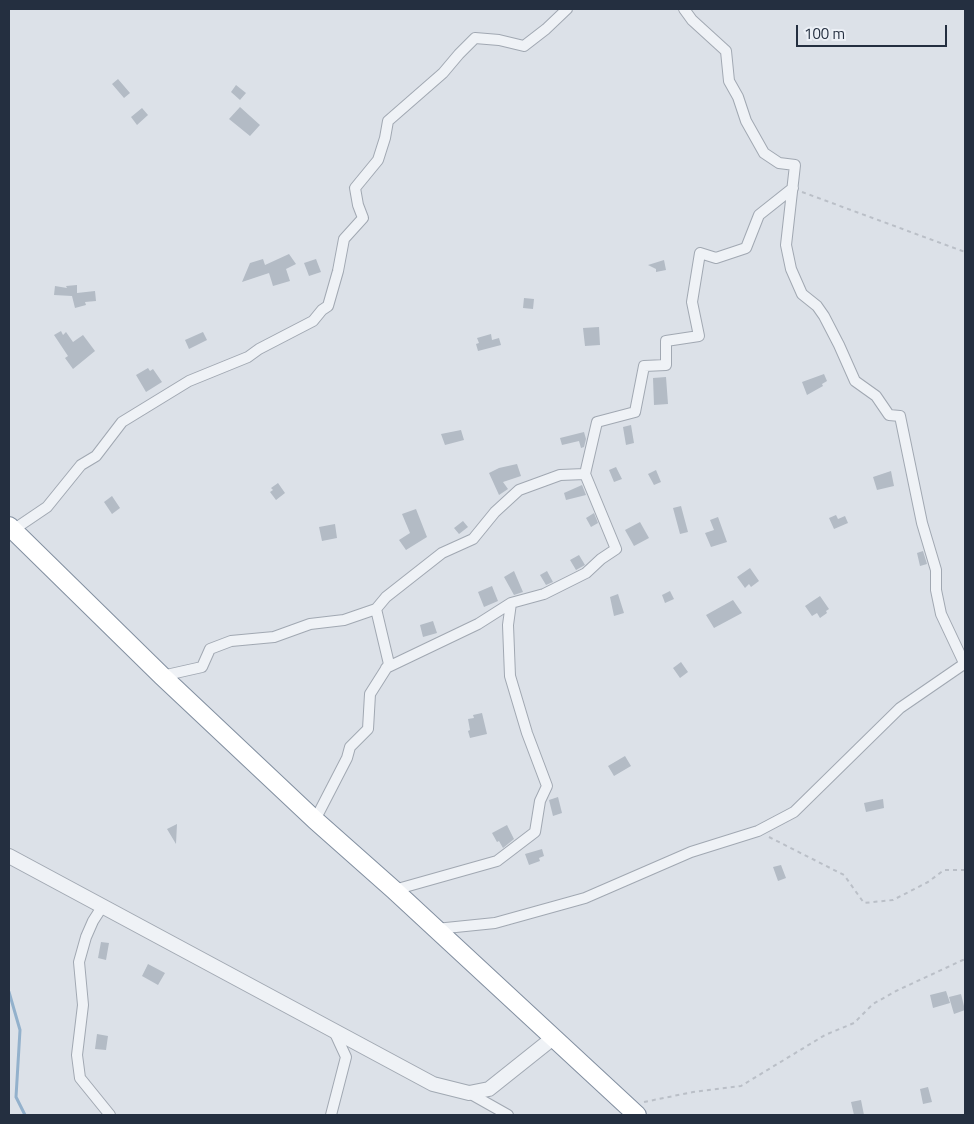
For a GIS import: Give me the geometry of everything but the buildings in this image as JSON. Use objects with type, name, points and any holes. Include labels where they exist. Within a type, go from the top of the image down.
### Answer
[{"type":"highway","points":[[11,528],[162,676],[315,820],[394,890],[632,1111]]},
{"type":"street","points":[[11,528],[48,508],[81,464],[96,456],[122,422],[189,381],[248,357],[259,349],[313,321],[328,306],[338,271],[344,239],[363,218],[355,188],[378,160],[388,121],[442,73],[475,38],[499,40],[524,46],[567,9]]},
{"type":"street","points":[[435,929],[495,923],[585,898],[691,852],[758,831],[794,812],[900,708],[965,664],[941,614],[936,590],[936,570],[922,523],[900,416],[889,415],[876,396],[855,381],[824,316],[817,306],[802,294],[791,269],[786,245],[795,166],[779,163],[764,153],[746,121],[729,80],[726,51],[692,20],[684,9]]},
{"type":"street","points":[[386,668],[478,624],[511,603],[544,594],[586,573],[601,559],[616,549],[585,474],[597,422],[635,412],[644,366],[666,365],[666,341],[698,336],[692,302],[700,253],[716,258],[746,248],[759,215],[793,188]]},
{"type":"street","points":[[162,676],[202,667],[210,650],[231,640],[274,637],[310,624],[344,620],[376,609],[386,596],[442,553],[473,539],[494,512],[518,490],[560,475],[585,474]]},
{"type":"street","points":[[394,890],[497,861],[535,832],[540,801],[546,786],[527,733],[510,676],[508,625],[511,603]]},
{"type":"street","points":[[315,820],[347,758],[350,747],[368,729],[370,694],[389,664],[376,609]]},
{"type":"street","points":[[9,856],[433,1084],[469,1093],[508,1115]]},
{"type":"street","points":[[102,907],[86,937],[79,962],[83,1005],[77,1055],[80,1078],[110,1115]]},
{"type":"street","points":[[331,1115],[346,1057],[334,1031]]},
{"type":"street","points":[[469,1093],[488,1089],[553,1038]]},
{"type":"path","points":[[793,188],[965,252]]},
{"type":"path","points":[[758,831],[844,874],[864,903],[893,900],[928,882],[944,870],[965,870]]},
{"type":"path","points":[[632,1111],[693,1092],[741,1086],[825,1035],[854,1023],[873,1004],[896,991],[965,959]]},
{"type":"waterway","points":[[9,992],[20,1030],[16,1097],[25,1115]]}]
